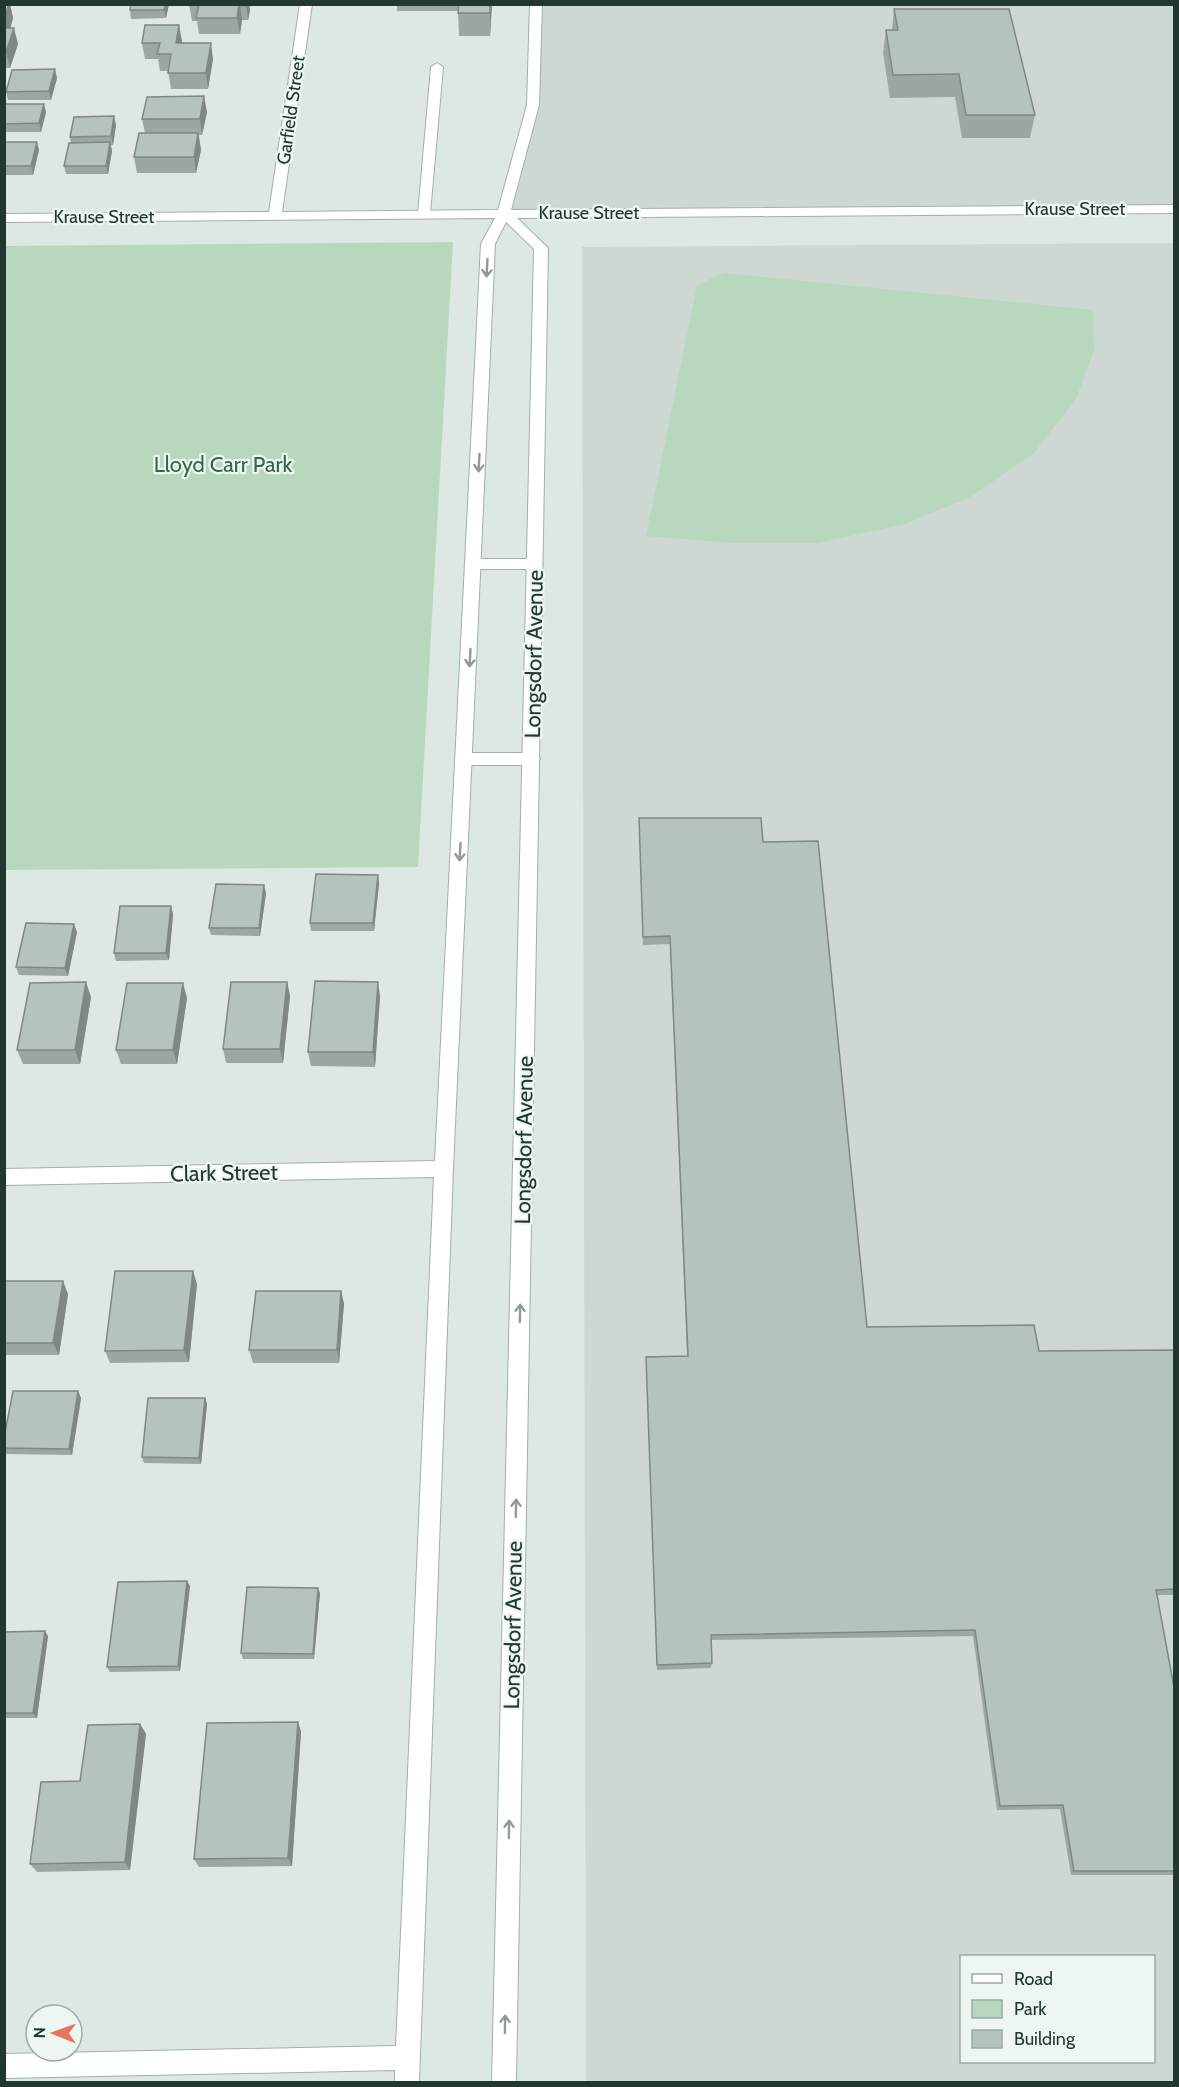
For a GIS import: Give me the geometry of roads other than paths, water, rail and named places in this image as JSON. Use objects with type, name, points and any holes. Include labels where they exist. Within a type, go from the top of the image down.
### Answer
[{"type":"street","name":"Garfield Street","points":[[275,216],[306,4]]},
{"type":"street","points":[[407,2082],[444,1169],[488,244],[504,213],[533,105],[536,4]]},
{"type":"street","points":[[424,214],[437,67]]},
{"type":"street","name":"Krause Street","points":[[4,218],[1174,209]]},
{"type":"street","name":"Longsdorf Avenue","points":[[504,213],[542,248],[504,2082]]},
{"type":"street","points":[[474,564],[535,564]]},
{"type":"street","points":[[465,759],[532,759]]},
{"type":"street","name":"Clark Street","points":[[4,1177],[444,1169]]},
{"type":"street","points":[[4,2066],[408,2058]]},
{"type":"park label","name":"Lloyd Carr Park","points":[[223,464]]}]
